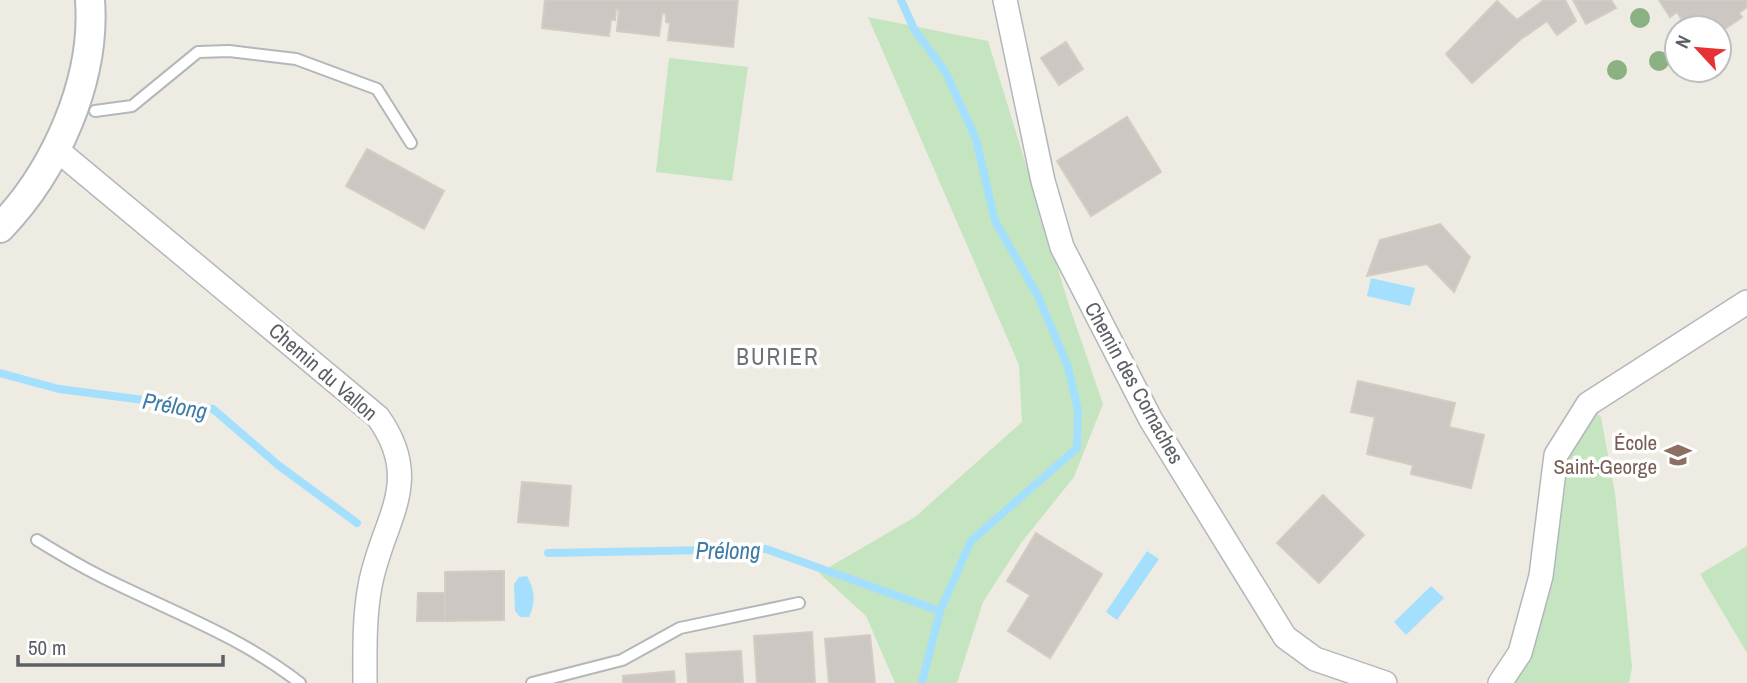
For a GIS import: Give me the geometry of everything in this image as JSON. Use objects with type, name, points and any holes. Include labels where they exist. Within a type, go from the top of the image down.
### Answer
[{"type":"street","points":[[0,228],[31,193],[56,149],[85,71],[90,0]]},
{"type":"street","name":"Chemin des Cornaches","points":[[1004,0],[1043,181],[1062,247],[1151,420],[1284,636],[1315,660],[1385,683]]},
{"type":"street","name":"Chemin du Vallon","points":[[56,149],[378,417],[390,434],[398,453],[400,496],[375,560],[370,585],[365,683]]},
{"type":"street","points":[[1500,683],[1520,653],[1541,576],[1556,455],[1588,404],[1747,302]]},
{"type":"lane","points":[[95,111],[132,106],[198,52],[229,51],[296,59],[377,89],[411,143]]},
{"type":"lane","points":[[37,540],[100,576],[221,632],[268,658],[300,683]]},
{"type":"lane","points":[[531,683],[622,660],[680,628],[799,603]]},
{"type":"green space","points":[[868,17],[988,41],[1068,302],[1103,404],[1074,477],[1021,543],[983,602],[957,683],[895,683],[866,616],[819,573],[915,517],[1022,422],[1019,365]]},
{"type":"green space","points":[[669,58],[748,67],[732,181],[656,172]]},
{"type":"green space","points":[[1588,404],[1601,417],[1615,493],[1632,667],[1629,683],[1500,683],[1520,653],[1549,495]]},
{"type":"green space","points":[[1747,546],[1747,653],[1700,574]]},
{"type":"water","points":[[1371,278],[1415,288],[1410,306],[1367,296]]},
{"type":"water","points":[[1147,551],[1159,559],[1117,620],[1106,612]]},
{"type":"water","points":[[527,576],[532,586],[534,601],[529,617],[520,617],[515,611],[514,584],[519,577]]},
{"type":"water","points":[[1431,586],[1444,598],[1406,635],[1394,622]]},
{"type":"building","points":[[545,0],[738,0],[733,47],[668,40],[670,23],[666,22],[666,14],[662,13],[659,36],[617,31],[619,10],[616,9],[615,20],[611,19],[609,36],[542,28]]},
{"type":"building","points":[[1544,0],[1565,0],[1576,21],[1557,35],[1547,21],[1521,39],[1472,83],[1446,54],[1497,1],[1517,20]]},
{"type":"building","points":[[1573,0],[1611,0],[1616,8],[1586,24]]},
{"type":"building","points":[[1659,0],[1747,0],[1747,7],[1739,13],[1742,17],[1733,23],[1733,14],[1668,14]]},
{"type":"building","points":[[1066,42],[1083,69],[1059,85],[1041,58]]},
{"type":"building","points":[[1127,117],[1161,172],[1091,216],[1057,161]]},
{"type":"building","points":[[367,149],[444,191],[424,229],[346,186]]},
{"type":"building","points":[[1440,224],[1470,257],[1454,292],[1427,264],[1367,276],[1380,240]]},
{"type":"building","points":[[1358,381],[1455,403],[1449,427],[1484,435],[1471,488],[1411,474],[1413,465],[1367,454],[1375,417],[1351,412]]},
{"type":"building","points":[[522,482],[571,486],[568,526],[518,522]]},
{"type":"building","points":[[1323,495],[1364,535],[1319,583],[1277,543]]},
{"type":"building","points":[[1036,533],[1102,574],[1050,658],[1008,631],[1030,595],[1007,581]]},
{"type":"building","points":[[504,571],[504,620],[445,621],[445,572]]},
{"type":"building","points":[[418,593],[445,593],[445,621],[417,621]]},
{"type":"building","points":[[812,632],[815,683],[757,683],[754,636]]},
{"type":"building","points":[[870,635],[875,683],[829,683],[825,639]]},
{"type":"building","points":[[741,651],[743,683],[688,683],[686,654]]},
{"type":"building","points":[[674,671],[675,683],[623,683],[623,676]]},
{"type":"waterway","points":[[901,0],[914,29],[946,73],[976,139],[995,221],[1038,296],[1068,367],[1078,410],[1077,448],[971,541],[940,611],[922,683]]},
{"type":"waterway","name":"Prélong","points":[[0,373],[59,389],[213,409],[278,465],[357,523]]},
{"type":"waterway","name":"Prélong","points":[[548,553],[766,549],[940,611]]},
{"type":"place","name":"École Saint-George","points":[[1678,455]]},
{"type":"district","name":"BURIER","points":[[778,357]]}]
